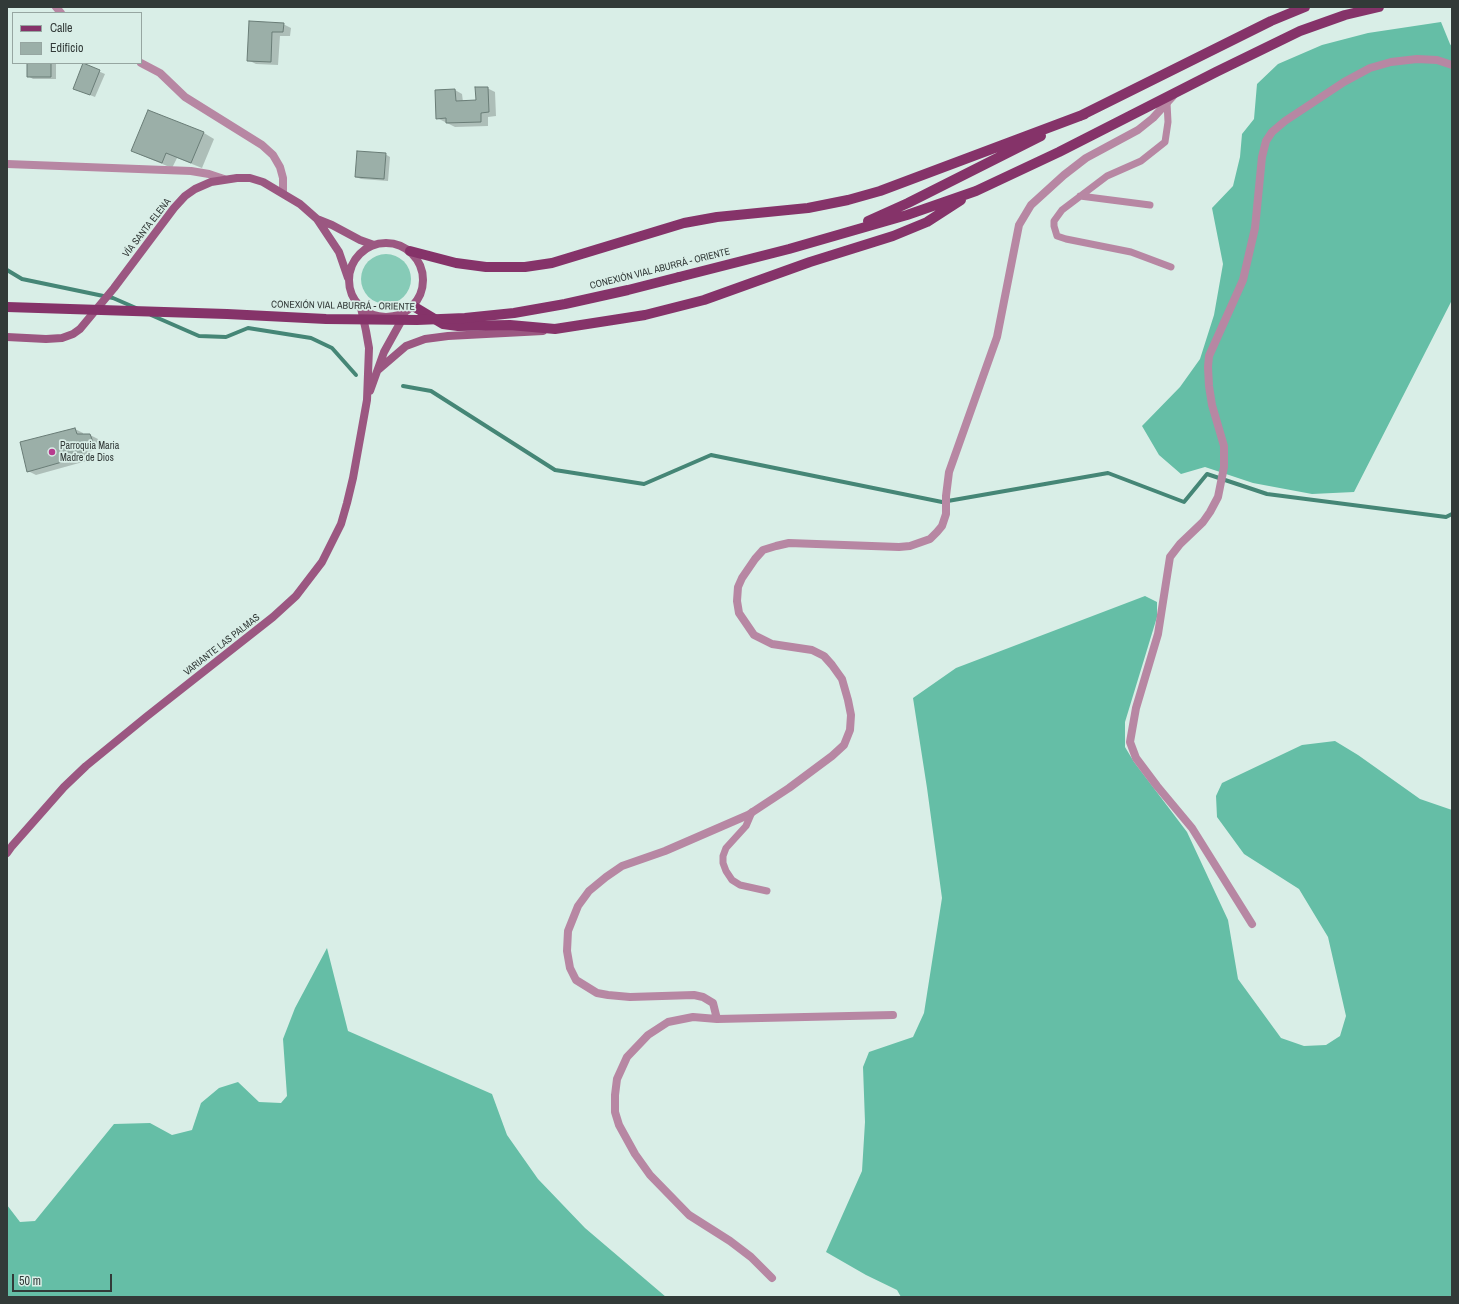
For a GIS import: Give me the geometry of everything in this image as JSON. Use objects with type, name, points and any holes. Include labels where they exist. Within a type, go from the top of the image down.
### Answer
[{"type":"main road","points":[[837,235],[908,203],[1271,21],[1305,7]]},
{"type":"main road","points":[[837,235],[908,215],[976,191],[1059,152],[1300,31],[1345,16],[1379,7]]},
{"type":"main road","points":[[410,251],[418,261],[423,272],[424,284],[420,296],[410,309],[399,315],[383,317],[360,308],[352,296],[348,281],[351,267],[357,256],[362,251],[374,245],[382,243],[397,244],[410,251],[456,263],[486,267],[525,267],[552,263],[684,223],[717,217],[808,208],[874,193],[1085,114]]},
{"type":"main road","name":"VÍA SANTA ELENA","points":[[7,337],[46,339],[62,338],[73,334],[86,322],[114,288],[174,208],[185,196],[211,182],[224,179],[250,178],[263,182],[300,204],[317,219],[339,252],[348,281]]},
{"type":"main road","points":[[378,370],[406,346],[425,339],[448,336],[530,332],[555,329],[645,315],[704,300],[810,262],[893,236],[927,222],[976,191]]},
{"type":"main road","name":"VÍA SANTA ELENA","points":[[317,219],[360,240],[374,245]]},
{"type":"main road","name":"CONEXIÓN VIAL ABURRÁ - ORIENTE","points":[[7,307],[227,314],[348,320],[424,320],[465,318],[514,313],[628,290],[837,235]]},
{"type":"main road","name":"VARIANTE LAS PALMAS","points":[[7,853],[48,803],[86,766],[273,617],[296,596],[322,562],[341,524],[354,478],[367,400],[369,348],[360,308]]},
{"type":"main road","points":[[410,309],[443,324],[458,326],[510,325],[555,329]]},
{"type":"main road","name":"VARIANTE LAS PALMAS","points":[[367,400],[390,341],[410,309]]},
{"type":"street","points":[[1252,924],[1192,828],[1136,758],[1130,742],[1136,708],[1158,634],[1170,557],[1180,544],[1203,522],[1218,497],[1225,459],[1224,446],[1212,405],[1209,386],[1209,356],[1243,280],[1249,261],[1255,228],[1262,157],[1266,141],[1272,132],[1344,82],[1370,68],[1391,62],[1417,59],[1437,60],[1452,65]]},
{"type":"street","points":[[142,64],[160,73],[185,97],[262,145],[273,155],[280,167],[283,193]]},
{"type":"street","points":[[717,1019],[713,1003],[703,997],[694,995],[630,997],[596,993],[576,980],[570,968],[567,951],[568,930],[578,906],[589,891],[622,866],[665,851],[752,812],[789,788],[837,752],[844,745],[850,730],[851,715],[842,679],[824,656],[812,650],[772,644],[754,635],[739,613],[737,601],[738,587],[742,578],[762,550],[776,546],[789,543],[899,547],[910,546],[930,539],[942,526],[946,514],[946,496],[949,472],[997,336],[1006,297],[1016,236],[1022,220],[1032,205],[1064,175],[1086,158],[1138,130],[1153,118],[1176,92]]},
{"type":"street","points":[[7,164],[191,171],[209,174],[224,179]]},
{"type":"street","points":[[772,1278],[751,1257],[730,1240],[689,1215],[650,1175],[635,1154],[619,1125],[615,1112],[617,1079],[627,1057],[648,1035],[668,1022],[693,1017],[717,1019],[893,1015]]},
{"type":"lane","points":[[1167,103],[1168,122],[1165,142],[1141,161],[1107,176],[1080,196],[1057,215],[1054,221],[1054,226],[1057,236],[1131,252],[1171,267]]},
{"type":"lane","points":[[1080,196],[1150,205]]},
{"type":"lane","points":[[752,812],[746,826],[726,848],[722,856],[723,863],[732,880],[740,886],[767,891]]},
{"type":"green space","points":[[1441,22],[1452,47],[1452,300],[1354,492],[1312,494],[1253,483],[1205,467],[1181,474],[1159,455],[1142,426],[1180,387],[1200,359],[1214,315],[1223,264],[1212,208],[1233,186],[1240,157],[1242,134],[1254,119],[1257,84],[1278,64],[1322,45],[1368,33]]},
{"type":"green space","points":[[386,254],[395,256],[404,261],[409,270],[411,279],[409,288],[404,297],[395,302],[386,304],[377,302],[368,297],[363,288],[361,279],[363,270],[368,261],[377,256]]},
{"type":"green space","points":[[1145,596],[1157,602],[1157,617],[1125,722],[1125,747],[1134,762],[1187,832],[1228,920],[1238,979],[1281,1038],[1304,1046],[1326,1045],[1340,1036],[1346,1016],[1328,937],[1299,889],[1244,854],[1217,817],[1216,796],[1222,783],[1302,745],[1335,741],[1358,755],[1420,799],[1452,810],[1452,1297],[901,1297],[897,1290],[866,1275],[826,1252],[862,1171],[865,1122],[863,1067],[869,1052],[913,1037],[924,1013],[942,898],[913,698],[956,668]]},
{"type":"green space","points":[[327,948],[348,1031],[492,1094],[507,1135],[538,1179],[585,1228],[666,1297],[7,1297],[7,1205],[20,1222],[35,1221],[114,1124],[150,1123],[172,1135],[192,1130],[201,1103],[219,1088],[238,1082],[259,1102],[281,1103],[287,1096],[283,1039],[295,1008]]},
{"type":"building","points":[[249,21],[284,23],[283,32],[272,32],[271,62],[247,61]]},
{"type":"building","points":[[27,64],[51,64],[51,77],[27,77]]},
{"type":"building","points":[[83,64],[100,70],[90,95],[73,89]]},
{"type":"building","points":[[475,87],[488,87],[489,112],[481,113],[481,122],[446,123],[446,118],[436,119],[435,90],[455,89],[456,101],[476,100]]},
{"type":"building","points":[[148,110],[204,132],[191,163],[166,153],[162,163],[131,151]]},
{"type":"building","points":[[357,151],[386,153],[384,179],[355,177]]},
{"type":"building","name":"Parroquia Maria Madre de Dios","points":[[75,428],[77,434],[90,434],[93,442],[81,449],[83,456],[27,472],[20,442]]},
{"type":"waterway","points":[[7,270],[22,279],[113,298],[136,308]]},
{"type":"waterway","points":[[151,315],[199,336],[226,337],[248,328],[311,338],[332,348],[356,375]]},
{"type":"waterway","points":[[403,386],[431,391],[555,470],[644,484],[711,455],[942,502],[1108,473],[1184,502],[1207,474],[1267,494],[1446,517],[1452,514]]},
{"type":"place","name":"Parroquia Maria Madre de Dios","points":[[52,452]]}]
